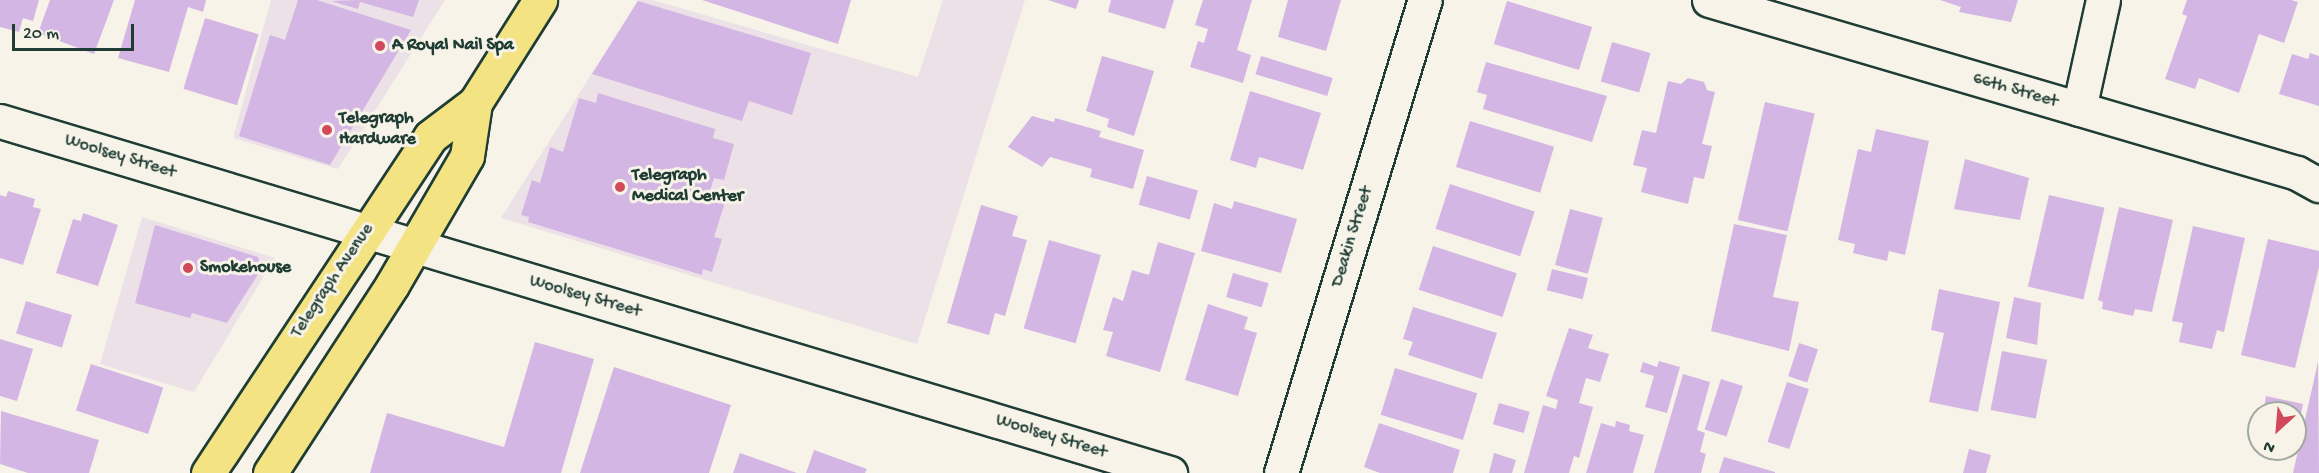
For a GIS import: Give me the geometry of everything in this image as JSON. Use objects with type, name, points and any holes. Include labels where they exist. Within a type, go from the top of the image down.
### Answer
[{"type":"main road","name":"Telegraph Avenue","points":[[208,473],[430,137],[475,103],[540,0]]},
{"type":"main road","name":"Telegraph Avenue","points":[[270,473],[414,246],[467,156],[475,103]]},
{"type":"street","name":"Deakin Street","points":[[1281,473],[1425,0]]},
{"type":"street","name":"66th Street","points":[[1709,0],[2297,173],[2319,185]]},
{"type":"street","points":[[2079,110],[2103,0]]},
{"type":"street","name":"Woolsey Street","points":[[0,121],[1170,473]]},
{"type":"shaded area","points":[[271,0],[445,0],[338,169],[233,138]]},
{"type":"shaded area","points":[[638,0],[653,0],[918,77],[943,0],[1025,0],[917,344],[501,218]]},
{"type":"shaded area","points":[[142,217],[275,258],[194,392],[100,364]]},
{"type":"building","points":[[0,0],[39,0],[33,21],[23,18],[19,32],[0,27]]},
{"type":"building","points":[[50,0],[114,0],[94,54],[38,33]]},
{"type":"building","points":[[135,0],[206,0],[203,12],[188,7],[169,72],[118,58]]},
{"type":"building","points":[[298,0],[317,0],[411,30],[330,165],[239,136],[270,35],[285,40]]},
{"type":"building","points":[[419,0],[413,17],[360,2],[358,9],[331,1]]},
{"type":"building","points":[[702,0],[851,0],[838,44]]},
{"type":"building","points":[[1048,0],[1079,0],[1076,9]]},
{"type":"building","points":[[1111,0],[1174,0],[1165,29],[1108,12]]},
{"type":"building","points":[[1203,0],[1252,0],[1237,50],[1251,55],[1243,83],[1190,67],[1198,41],[1204,43],[1208,29],[1195,25]]},
{"type":"building","points":[[1288,0],[1341,0],[1326,51],[1278,37]]},
{"type":"building","points":[[1940,0],[2018,0],[2011,22],[1959,12],[1961,7]]},
{"type":"building","points":[[2187,0],[2291,0],[2298,2],[2284,43],[2259,34],[2239,93],[2199,78],[2195,89],[2165,79],[2187,16],[2182,14]]},
{"type":"building","points":[[638,1],[811,53],[792,115],[749,101],[742,121],[592,74]]},
{"type":"building","points":[[1507,1],[1592,27],[1579,70],[1494,44]]},
{"type":"building","points":[[205,18],[259,34],[237,105],[183,89]]},
{"type":"building","points":[[1612,42],[1650,53],[1639,92],[1601,81]]},
{"type":"building","points":[[2310,53],[2319,56],[2319,106],[2279,94],[2292,54],[2308,59]]},
{"type":"building","points":[[1102,56],[1154,71],[1134,136],[1107,127],[1109,119],[1086,111]]},
{"type":"building","points":[[1261,56],[1333,78],[1327,96],[1255,74]]},
{"type":"building","points":[[1486,62],[1607,96],[1592,142],[1483,109],[1487,95],[1477,92]]},
{"type":"building","points":[[1688,78],[1704,82],[1707,90],[1715,92],[1702,144],[1712,146],[1704,179],[1694,177],[1688,204],[1641,192],[1647,168],[1633,165],[1642,130],[1656,133],[1668,81],[1681,84]]},
{"type":"building","points":[[1250,91],[1321,113],[1303,170],[1259,157],[1256,168],[1230,160]]},
{"type":"building","name":"Telegraph Medical Center","points":[[598,93],[715,129],[713,138],[734,144],[724,180],[714,178],[710,191],[727,196],[714,237],[722,239],[712,272],[703,269],[702,275],[528,222],[529,217],[521,215],[532,180],[540,183],[550,147],[563,152],[579,98],[596,103]]},
{"type":"building","points":[[1765,102],[1815,113],[1787,231],[1738,220]]},
{"type":"building","points":[[1032,116],[1054,122],[1055,118],[1101,131],[1099,137],[1144,150],[1133,189],[1090,177],[1092,169],[1050,157],[1042,167],[1008,147]]},
{"type":"building","points":[[1470,121],[1554,147],[1540,193],[1456,167]]},
{"type":"building","points":[[1876,129],[1929,141],[1905,255],[1889,251],[1887,261],[1853,253],[1855,244],[1838,240],[1858,149],[1871,152]]},
{"type":"building","points":[[1965,159],[2029,178],[2020,220],[1954,209]]},
{"type":"building","points":[[1147,176],[1198,191],[1190,219],[1139,205]]},
{"type":"building","points":[[1450,184],[1535,212],[1520,256],[1435,229]]},
{"type":"building","points":[[8,191],[35,199],[33,207],[41,209],[23,265],[0,258],[0,195],[6,197]]},
{"type":"building","points":[[2049,195],[2105,208],[2083,299],[2028,287]]},
{"type":"building","points":[[1234,201],[1297,219],[1281,273],[1201,251],[1214,203],[1232,209]]},
{"type":"building","points":[[981,205],[1018,216],[1012,236],[1027,240],[1005,316],[995,313],[989,335],[947,323]]},
{"type":"building","points":[[2119,207],[2173,220],[2152,312],[2135,309],[2133,316],[2102,309],[2103,302],[2098,300]]},
{"type":"building","points":[[1570,209],[1603,218],[1588,274],[1555,265]]},
{"type":"building","points":[[83,213],[118,225],[98,286],[56,273],[73,219],[81,221]]},
{"type":"building","points":[[1734,224],[1787,235],[1773,297],[1799,302],[1789,351],[1711,331]]},
{"type":"building","points":[[155,225],[258,257],[262,268],[227,323],[192,313],[190,318],[135,303]]},
{"type":"building","points":[[2193,226],[2245,238],[2224,332],[2217,330],[2212,349],[2179,342],[2183,323],[2172,321]]},
{"type":"building","points":[[2268,239],[2319,251],[2319,267],[2295,368],[2241,355]]},
{"type":"building","points":[[1049,240],[1101,255],[1076,343],[1024,328]]},
{"type":"building","points":[[1158,242],[1195,253],[1160,372],[1106,356],[1113,332],[1103,330],[1113,297],[1123,301],[1132,270],[1149,275]]},
{"type":"building","points":[[1433,246],[1517,273],[1502,317],[1419,290]]},
{"type":"building","points":[[1552,269],[1588,278],[1583,299],[1547,290]]},
{"type":"building","points":[[1233,273],[1269,283],[1262,307],[1226,297]]},
{"type":"building","points":[[1939,289],[2000,302],[1978,412],[1929,402],[1944,333],[1931,330]]},
{"type":"building","points":[[2014,297],[2041,303],[2037,345],[2006,338]]},
{"type":"building","points":[[26,301],[72,315],[62,348],[16,334]]},
{"type":"building","points":[[1208,304],[1248,317],[1244,329],[1257,333],[1238,396],[1185,380]]},
{"type":"building","points":[[1413,307],[1497,333],[1482,379],[1408,355],[1413,342],[1403,339]]},
{"type":"building","points":[[1569,328],[1593,335],[1588,348],[1609,354],[1600,382],[1586,378],[1579,403],[1593,407],[1579,458],[1574,456],[1569,473],[1524,473],[1543,405],[1556,409],[1558,400],[1546,396]]},
{"type":"building","points":[[0,339],[33,349],[17,401],[0,396]]},
{"type":"building","points":[[535,342],[594,359],[561,473],[370,473],[387,413],[504,447]]},
{"type":"building","points":[[1799,343],[1818,349],[1807,382],[1788,376]]},
{"type":"building","points":[[2002,351],[2047,360],[2036,419],[1991,410]]},
{"type":"building","points":[[1659,361],[1680,367],[1667,413],[1645,407],[1654,376],[1640,372],[1643,362],[1657,367]]},
{"type":"building","points":[[2318,362],[2319,473],[2293,473],[2296,461],[2307,461],[2307,411]]},
{"type":"building","points":[[91,364],[163,387],[148,434],[76,411]]},
{"type":"building","points":[[614,367],[731,405],[709,473],[580,473]]},
{"type":"building","points":[[1395,368],[1477,393],[1463,440],[1381,415]]},
{"type":"building","points":[[1683,374],[1710,382],[1697,430],[1705,433],[1700,452],[1706,454],[1701,473],[1654,473]]},
{"type":"building","points":[[1721,379],[1743,386],[1726,437],[1705,429]]},
{"type":"building","points":[[1787,382],[1809,389],[1789,449],[1768,442]]},
{"type":"building","points":[[2266,396],[2289,401],[2265,401]]},
{"type":"building","points":[[1499,403],[1530,412],[1524,433],[1493,424]]},
{"type":"building","points":[[1,411],[99,440],[89,473],[28,473],[0,464]]},
{"type":"building","points":[[1616,421],[1630,425],[1629,431],[1644,435],[1633,473],[1586,473],[1601,423],[1615,427]]},
{"type":"building","points":[[1379,423],[1460,450],[1453,473],[1380,473],[1364,467]]},
{"type":"building","points":[[1969,449],[1991,455],[1986,473],[1963,473]]},
{"type":"building","points":[[814,450],[867,469],[865,473],[806,473]]},
{"type":"building","points":[[740,453],[797,473],[733,473]]},
{"type":"building","points":[[1494,453],[1516,460],[1512,473],[1489,473]]},
{"type":"building","points":[[1724,457],[1775,472],[1775,473],[1719,473]]},
{"type":"place","name":"A Royal Nail Spa","points":[[380,46]]},
{"type":"place","name":"Telegraph Hardware","points":[[327,130]]},
{"type":"place","name":"Telegraph Medical Center","points":[[620,187]]},
{"type":"place","name":"Smokehouse","points":[[188,268]]}]
